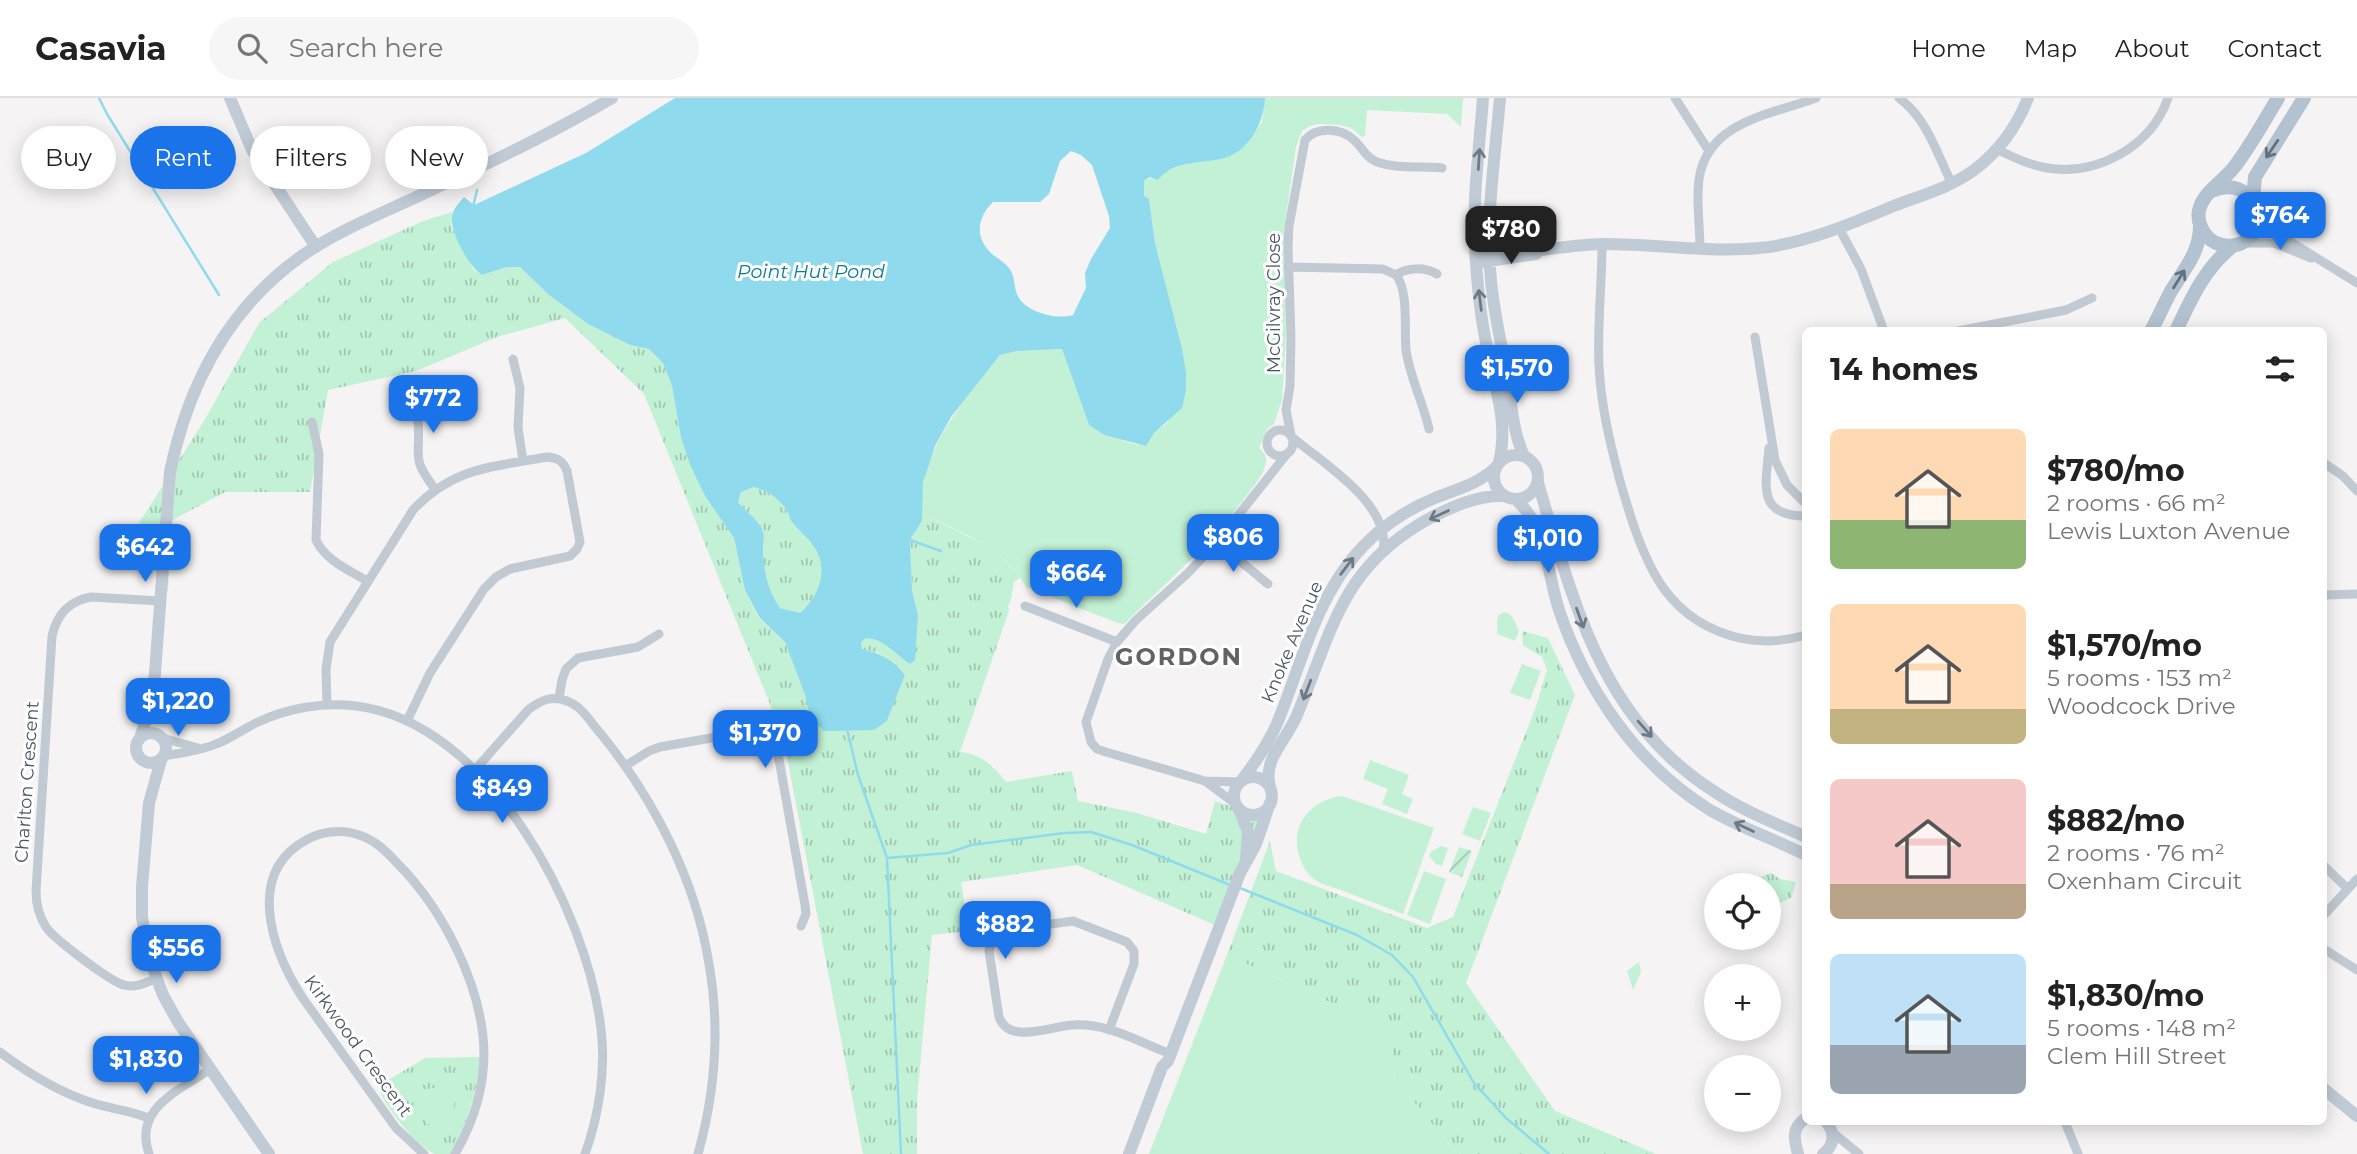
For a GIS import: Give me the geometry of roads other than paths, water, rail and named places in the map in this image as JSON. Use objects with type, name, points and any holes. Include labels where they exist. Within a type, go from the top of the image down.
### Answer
[{"type":"main road","points":[[2153,327],[2197,250],[2200,239],[2200,206],[2235,166],[2278,98]]},
{"type":"main road","points":[[2178,327],[2191,298],[2211,266],[2255,230],[2255,177],[2305,98]]},
{"type":"main road","points":[[2212,191],[2230,186],[2247,192],[2255,206]]},
{"type":"main road","points":[[2200,226],[2213,242],[2223,245],[2237,244]]},
{"type":"street","points":[[230,98],[253,150],[316,247]]},
{"type":"street","points":[[150,794],[144,761],[136,750],[153,699],[170,472],[176,440],[192,393],[215,348],[245,308],[279,274],[316,247],[347,229],[513,152],[612,98]]},
{"type":"street","points":[[1483,98],[1474,221],[1475,257],[1487,349],[1502,414],[1503,447],[1497,465],[1495,486],[1533,518],[1560,612],[1580,661],[1614,718],[1637,748],[1678,787],[1708,808],[1740,827],[1802,853]]},
{"type":"street","points":[[1500,98],[1490,256],[1496,318],[1510,392],[1513,429],[1524,456]]},
{"type":"street","points":[[1675,98],[1709,151]]},
{"type":"street","points":[[1700,249],[1699,181],[1709,151],[1718,139],[1735,126],[1815,98]]},
{"type":"street","points":[[1899,98],[1914,111],[1924,125],[1952,184]]},
{"type":"street","points":[[1475,257],[1535,247],[1540,250],[1602,244],[1700,249],[1769,247],[1804,239],[1952,184],[1996,149],[2015,124],[2028,98]]},
{"type":"street","points":[[1996,149],[2019,161],[2046,168],[2078,169],[2103,163],[2131,147],[2148,133],[2168,98]]},
{"type":"street","name":"McGilvray Close","points":[[1292,437],[1286,410],[1290,386],[1289,226],[1303,148],[1311,134],[1332,130],[1355,140],[1366,156],[1385,164],[1442,168]]},
{"type":"street","points":[[2255,206],[2278,234],[2357,283]]},
{"type":"street","points":[[1839,228],[1861,269],[1883,327]]},
{"type":"street","points":[[2237,244],[2274,243],[2326,264]]},
{"type":"street","points":[[1602,244],[1598,348],[1602,405],[1626,501],[1653,572],[1681,609],[1719,633],[1751,641],[1774,641],[1802,636]]},
{"type":"street","points":[[1288,267],[1382,269],[1396,275],[1402,289],[1409,370],[1429,429]]},
{"type":"street","points":[[1396,275],[1406,269],[1428,270],[1437,274]]},
{"type":"street","points":[[1979,327],[2066,310],[2092,298]]},
{"type":"street","points":[[1755,337],[1778,469],[1787,485],[1802,500]]},
{"type":"street","points":[[513,359],[520,388],[519,428],[523,461]]},
{"type":"street","points":[[411,390],[418,421],[419,466],[435,489]]},
{"type":"street","name":"McGilvray Close","points":[[1273,431],[1286,410]]},
{"type":"street","points":[[1768,420],[1768,498],[1780,513],[1802,516]]},
{"type":"street","points":[[312,422],[319,454],[316,540],[320,549],[328,556],[367,581]]},
{"type":"street","points":[[1266,478],[1270,452],[1267,440],[1273,431],[1281,429],[1346,478],[1377,517],[1383,529],[1383,551]]},
{"type":"street","points":[[1135,1154],[1170,1070],[1170,1058],[1240,873],[1256,844],[1270,803],[1270,787],[1255,777],[1241,781],[1205,781],[1097,749],[1087,733],[1087,716],[1117,642],[1217,541],[1288,454],[1293,446],[1292,437]]},
{"type":"street","points":[[1270,452],[1276,456],[1314,455]]},
{"type":"street","points":[[1497,465],[1510,455],[1524,456],[1530,459],[1538,470],[1538,483],[1573,598],[1595,653],[1635,718],[1659,746],[1714,792],[1745,810],[1802,835]]},
{"type":"street","points":[[327,705],[326,669],[330,642],[413,510],[435,489],[462,474],[523,461],[556,458],[564,463],[567,471],[580,542],[578,547],[570,556],[510,569],[496,577],[484,589],[429,673],[407,721]]},
{"type":"street","name":"Knoke Avenue","points":[[1241,781],[1264,749],[1275,727],[1332,587],[1355,555],[1383,529],[1407,512],[1433,498],[1481,480],[1497,465]]},
{"type":"street","points":[[2327,465],[2343,476],[2357,491]]},
{"type":"street","points":[[1509,498],[1532,494],[1538,483]]},
{"type":"street","name":"Knoke Avenue","points":[[1270,787],[1270,759],[1296,718],[1338,611],[1356,580],[1383,551],[1405,533],[1478,499],[1509,498]]},
{"type":"street","points":[[1383,529],[1405,533]]},
{"type":"street","points":[[1217,541],[1268,584]]},
{"type":"street","points":[[2327,595],[2357,594]]},
{"type":"street","name":"Charlton Crescent","points":[[155,979],[141,984],[122,985],[103,972],[49,931],[39,913],[36,891],[52,636],[55,624],[70,604],[80,599],[91,597],[160,601]]},
{"type":"street","points":[[1025,606],[1117,642]]},
{"type":"street","points":[[559,698],[566,668],[578,658],[638,647],[659,634]]},
{"type":"street","points":[[474,771],[528,710],[538,702],[559,698],[580,709],[625,766],[657,818],[676,856],[696,909],[709,963],[714,1001],[714,1059],[710,1098],[698,1154]]},
{"type":"street","points":[[153,699],[161,737],[166,745],[150,794],[142,887],[142,917],[148,955],[155,979],[172,1012],[270,1154]]},
{"type":"street","points":[[144,761],[152,763],[214,745],[281,713],[327,705],[379,710],[407,721],[440,741],[474,771],[514,816],[537,849],[566,904],[587,959],[597,1000],[602,1047],[599,1096],[585,1154]]},
{"type":"street","points":[[625,766],[660,747],[745,732],[756,732],[765,736],[778,754],[805,905],[806,914],[801,926]]},
{"type":"street","points":[[140,738],[148,734],[199,748]]},
{"type":"street","points":[[1205,781],[1243,812],[1256,814],[1267,809],[1270,803]]},
{"type":"street","points":[[1241,781],[1234,796],[1248,832],[1246,859]]},
{"type":"street","name":"Kirkwood Crescent","points":[[425,1154],[396,1128],[302,997],[289,977],[275,943],[269,906],[271,880],[291,849],[314,835],[349,832],[381,846],[420,888],[455,946],[474,995],[484,1049],[481,1087],[475,1112],[455,1154]]},
{"type":"street","points":[[2327,869],[2347,888]]},
{"type":"street","points":[[2327,911],[2357,879]]},
{"type":"street","points":[[1109,1030],[1134,964],[1134,951],[1127,942],[1073,921],[1002,931],[992,938],[989,951],[999,1017],[1009,1031],[1075,1024],[1090,1025],[1109,1030],[1170,1058]]},
{"type":"street","points":[[2327,951],[2357,970]]},
{"type":"street","points":[[0,1052],[23,1069],[72,1095],[148,1118]]},
{"type":"street","points":[[1129,1154],[1162,1067],[1170,1058]]},
{"type":"street","points":[[149,1154],[145,1135],[148,1118],[159,1104],[210,1069]]},
{"type":"street","points":[[2327,1091],[2357,1116]]},
{"type":"street","points":[[1799,1151],[1794,1133],[1802,1122]]},
{"type":"street","points":[[1823,1154],[1831,1145],[1829,1125]]},
{"type":"street","points":[[1829,1125],[1859,1154]]},
{"type":"street","points":[[2066,1125],[2078,1154]]},
{"type":"water","name":"Point Hut Pond","points":[[675,98],[1265,98],[1262,116],[1254,134],[1242,149],[1225,158],[1181,165],[1158,180],[1150,177],[1144,181],[1144,196],[1149,199],[1155,243],[1186,372],[1182,408],[1154,433],[1146,446],[1104,435],[1089,425],[1062,349],[1017,351],[1000,355],[951,417],[935,446],[923,483],[922,521],[910,540],[912,591],[918,615],[915,660],[910,664],[876,640],[864,639],[861,643],[862,649],[886,658],[905,675],[887,721],[874,730],[824,731],[810,717],[805,695],[785,642],[759,617],[745,590],[734,538],[705,496],[690,465],[681,438],[672,386],[663,363],[649,349],[630,345],[588,324],[549,295],[520,267],[507,267],[482,275],[461,248],[452,216],[464,197],[474,205],[586,153]],"holes":[[[1071,151],[1081,155],[1092,165],[1109,216],[1110,228],[1085,273],[1086,288],[1073,315],[1060,317],[1036,311],[1023,303],[1017,294],[1011,272],[986,248],[980,228],[984,214],[993,202],[1040,202],[1049,194],[1060,161]],[[754,487],[782,504],[790,520],[810,541],[821,562],[817,589],[800,613],[780,608],[769,587],[763,557],[763,532],[755,519],[738,502],[741,492]]]},
{"type":"waterway","points":[[99,98],[219,295]]},
{"type":"waterway","points":[[473,207],[477,190]]},
{"type":"waterway","points":[[910,540],[941,551]]},
{"type":"waterway","points":[[847,729],[858,775],[887,858],[948,853],[971,845],[1091,832],[1132,845],[1230,885]]},
{"type":"waterway","points":[[887,858],[901,1154]]},
{"type":"waterway","points":[[1240,888],[1357,935],[1392,955],[1413,977],[1474,1083],[1506,1118],[1549,1154]]},
{"type":"district","name":"GORDON","points":[[1179,656]]}]
